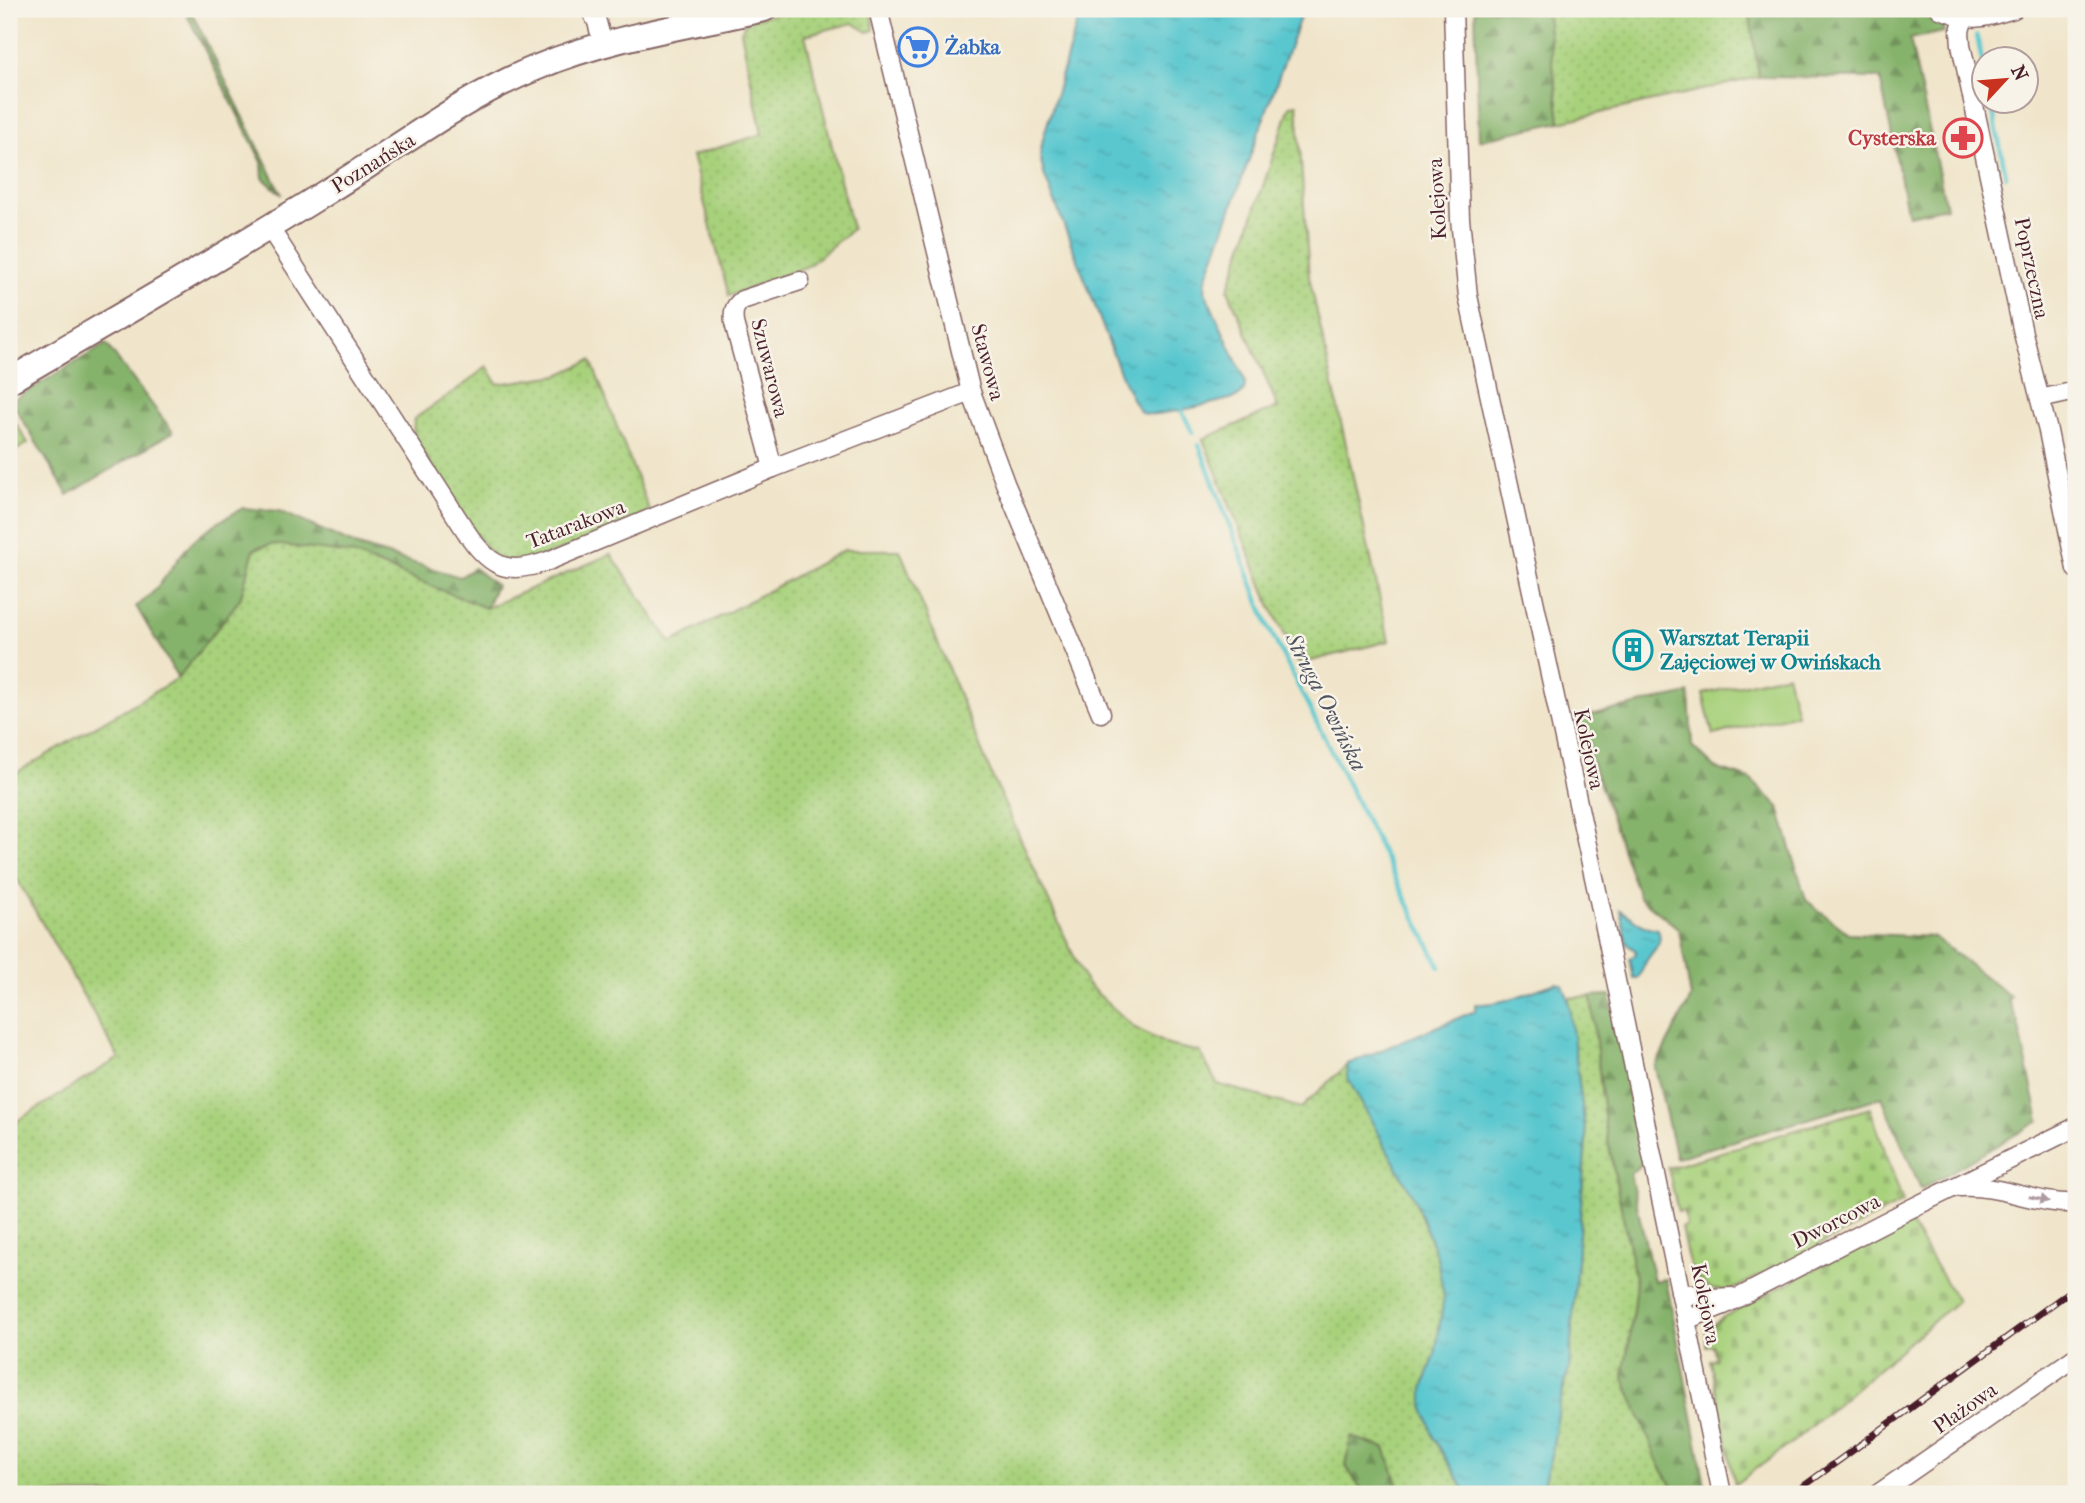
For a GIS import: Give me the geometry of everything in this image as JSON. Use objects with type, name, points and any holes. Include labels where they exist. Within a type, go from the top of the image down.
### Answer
[{"type":"main road","name":"Poznańska","points":[[9,381],[269,227],[481,95],[539,66],[603,45],[764,9]]},
{"type":"street","points":[[590,9],[597,22],[603,45]]},
{"type":"street","name":"Stawowa","points":[[878,9],[971,392],[1005,483],[1101,713]]},
{"type":"street","name":"Kolejowa","points":[[1453,9],[1460,219],[1468,296],[1607,937],[1722,1494]]},
{"type":"street","points":[[1940,9],[1964,17],[1982,18],[2014,9]]},
{"type":"street","name":"Poprzeczna","points":[[1964,17],[1960,31],[1961,46],[2076,569]]},
{"type":"street","name":"Tatarakowa","points":[[269,227],[469,536],[492,562],[511,568],[535,566],[773,468],[971,392]]},
{"type":"street","name":"Szuwarowa","points":[[773,468],[733,313],[742,300],[800,281]]},
{"type":"street","points":[[2040,399],[2076,391]]},
{"type":"street","name":"Dworcowa","points":[[1686,1320],[1724,1306],[1739,1296],[2076,1127]]},
{"type":"street","points":[[2001,1165],[1998,1178],[2002,1190]]},
{"type":"street","name":"Dworcowa","points":[[1954,1187],[1979,1186],[2049,1201],[2076,1203]]},
{"type":"street","name":"Dworcowa","points":[[1680,1292],[1713,1298],[1739,1296]]},
{"type":"street","name":"Plażowa","points":[[1878,1494],[2076,1357]]},
{"type":"green space","points":[[184,9],[190,9],[282,195],[263,178],[262,162]]},
{"type":"green space","points":[[795,9],[871,9],[874,30],[868,32],[853,23],[805,35],[852,229],[808,266],[729,296],[692,156],[762,134],[741,31],[748,20]]},
{"type":"green space","points":[[1475,9],[1546,9],[1560,122],[1479,140]]},
{"type":"green space","points":[[1546,9],[1749,9],[1759,77],[1560,122]]},
{"type":"green space","points":[[1749,9],[1907,9],[1942,21],[1944,32],[1910,39],[1946,207],[1908,215],[1880,78],[1759,77]]},
{"type":"green space","points":[[1297,104],[1309,276],[1389,641],[1299,664],[1271,607],[1203,439],[1278,407],[1228,290],[1290,106]]},
{"type":"green space","points":[[106,344],[173,432],[68,495],[11,401]]},
{"type":"green space","points":[[591,360],[650,512],[550,554],[511,562],[498,559],[467,522],[413,436],[414,419],[487,366],[498,384],[559,375]]},
{"type":"green space","points":[[9,412],[28,443],[10,454],[9,452]]},
{"type":"green space","points":[[243,508],[279,511],[358,546],[460,577],[474,568],[496,585],[486,608],[352,554],[272,544],[254,549],[240,599],[178,678],[136,606],[153,592],[193,541]]},
{"type":"green space","points":[[272,544],[345,551],[486,608],[611,554],[671,643],[844,550],[900,550],[992,776],[1086,983],[1135,1028],[1168,1045],[1200,1052],[1217,1084],[1301,1108],[1348,1064],[1348,1077],[1414,1198],[1437,1257],[1445,1296],[1435,1355],[1423,1389],[1434,1438],[1467,1494],[1402,1494],[1385,1448],[1352,1437],[1346,1466],[1364,1494],[9,1494],[9,1126],[119,1058],[9,865],[9,777],[178,678],[240,599],[254,549]]},
{"type":"green space","points":[[1787,674],[1797,714],[1713,735],[1703,694]]},
{"type":"green space","points":[[1689,693],[1692,746],[1715,768],[1750,779],[1779,807],[1806,900],[1848,933],[1934,937],[2011,997],[2007,999],[2018,1022],[2039,1121],[1921,1189],[1882,1097],[1676,1158],[1655,1067],[1691,998],[1679,929],[1639,897],[1577,718]]},
{"type":"green space","points":[[1610,995],[1647,1159],[1630,1174],[1654,1281],[1666,1279],[1706,1490],[1677,1494],[1660,1466],[1623,1376],[1636,1283],[1605,1125],[1591,996]]},
{"type":"green space","points":[[1591,996],[1605,1126],[1636,1283],[1623,1376],[1660,1466],[1677,1494],[1540,1494],[1552,1452],[1559,1406],[1569,1369],[1586,1137],[1568,998]]},
{"type":"green space","points":[[1870,1108],[1903,1202],[1738,1287],[1711,1289],[1702,1283],[1695,1275],[1686,1252],[1681,1227],[1686,1226],[1684,1211],[1678,1212],[1668,1168]]},
{"type":"green space","points":[[1908,1220],[1957,1301],[1788,1446],[1735,1484],[1710,1361],[1716,1359],[1712,1345],[1706,1346],[1706,1329],[1725,1316]]},
{"type":"green space","points":[[1351,1437],[1385,1448],[1402,1494],[1364,1494],[1346,1466]]},
{"type":"water","points":[[1081,9],[1303,9],[1206,279],[1205,290],[1209,301],[1244,378],[1244,389],[1237,397],[1159,414],[1142,413],[1122,376],[1044,174],[1040,156]]},
{"type":"water","points":[[1620,910],[1644,926],[1658,929],[1658,944],[1638,979],[1634,979],[1630,959],[1636,951],[1627,944]]},
{"type":"water","points":[[1557,983],[1563,985],[1568,998],[1586,1137],[1569,1369],[1559,1406],[1552,1452],[1540,1494],[1467,1494],[1434,1438],[1423,1405],[1423,1389],[1435,1355],[1444,1297],[1437,1257],[1414,1198],[1347,1077],[1348,1064],[1475,1011],[1475,1004],[1506,1000]]},
{"type":"waterway","points":[[1977,35],[1979,46]]},
{"type":"waterway","points":[[1994,116],[2006,176]]},
{"type":"waterway","name":"Struga Owińska","points":[[1179,406],[1193,433]]},
{"type":"waterway","name":"Struga Owińska","points":[[1199,445],[1269,628],[1440,967]]},
{"type":"railway","points":[[1793,1494],[2076,1287]]},
{"type":"place","name":"Żabka","points":[[918,47]]},
{"type":"place","name":"Cysterska","points":[[1963,138]]},
{"type":"place","name":"Warsztat Terapii Zajęciowej w Owińskach","points":[[1633,650]]}]
